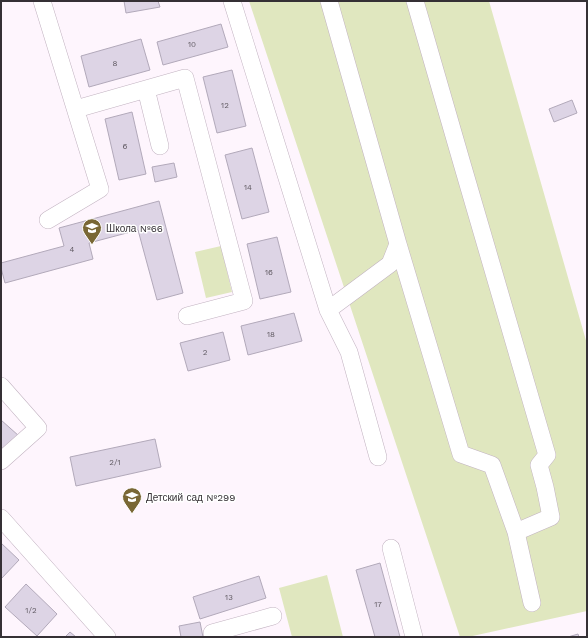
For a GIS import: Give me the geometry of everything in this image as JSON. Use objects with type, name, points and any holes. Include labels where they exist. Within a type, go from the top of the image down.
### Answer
[{"type":"street","points":[[42,1],[100,189],[48,220]]},
{"type":"street","points":[[232,1],[328,310],[349,352],[378,457]]},
{"type":"street","points":[[329,1],[398,244],[461,454],[492,465],[516,532],[532,603]]},
{"type":"street","points":[[415,1],[547,455],[539,465],[546,487],[551,517],[516,532]]},
{"type":"street","points":[[76,109],[186,78],[244,301],[187,316]]},
{"type":"street","points":[[146,89],[160,146]]},
{"type":"street","points":[[328,310],[390,264],[398,244]]},
{"type":"street","points":[[1,386],[38,428],[1,460]]},
{"type":"street","points":[[1,518],[107,637]]},
{"type":"street","points":[[391,548],[414,637]]},
{"type":"street","points":[[213,637],[212,634],[273,616]]},
{"type":"green space","points":[[249,1],[489,1],[587,344],[587,611],[468,637],[460,637]]},
{"type":"green space","points":[[221,246],[232,292],[206,298],[195,252]]},
{"type":"green space","points":[[327,575],[343,637],[292,637],[279,588]]},
{"type":"building","points":[[124,1],[158,1],[160,7],[126,13]]},
{"type":"building","points":[[221,24],[228,47],[163,65],[157,42]]},
{"type":"building","points":[[141,39],[150,70],[89,87],[81,56]]},
{"type":"building","points":[[232,70],[246,126],[217,133],[203,77]]},
{"type":"building","points":[[572,100],[577,113],[554,122],[549,109]]},
{"type":"building","points":[[132,112],[146,174],[119,180],[105,119]]},
{"type":"building","points":[[252,148],[269,212],[242,219],[225,155]]},
{"type":"building","points":[[174,163],[177,177],[155,182],[152,167]]},
{"type":"building","points":[[159,201],[183,293],[157,300],[138,230],[89,243],[93,259],[5,283],[1,263],[64,246],[59,228]]},
{"type":"building","points":[[277,237],[291,292],[260,299],[247,244]]},
{"type":"building","points":[[294,313],[302,341],[248,355],[241,326]]},
{"type":"building","points":[[223,332],[230,360],[188,371],[180,343]]},
{"type":"building","points":[[1,420],[19,436],[1,455]]},
{"type":"building","points":[[155,439],[161,467],[76,486],[70,457]]},
{"type":"building","points":[[1,543],[19,560],[1,579]]},
{"type":"building","points":[[380,563],[400,637],[375,637],[356,570]]},
{"type":"building","points":[[259,576],[266,598],[200,619],[193,597]]},
{"type":"building","points":[[26,584],[57,614],[37,636],[5,607]]},
{"type":"building","points":[[200,622],[203,637],[181,637],[179,626]]},
{"type":"building","points":[[70,632],[76,637],[65,637]]},
{"type":"building","points":[[578,634],[579,637],[568,637]]},
{"type":"place","name":"Школа №66","points":[[92,245]]},
{"type":"place","name":"Детский сад №299","points":[[132,514]]}]
